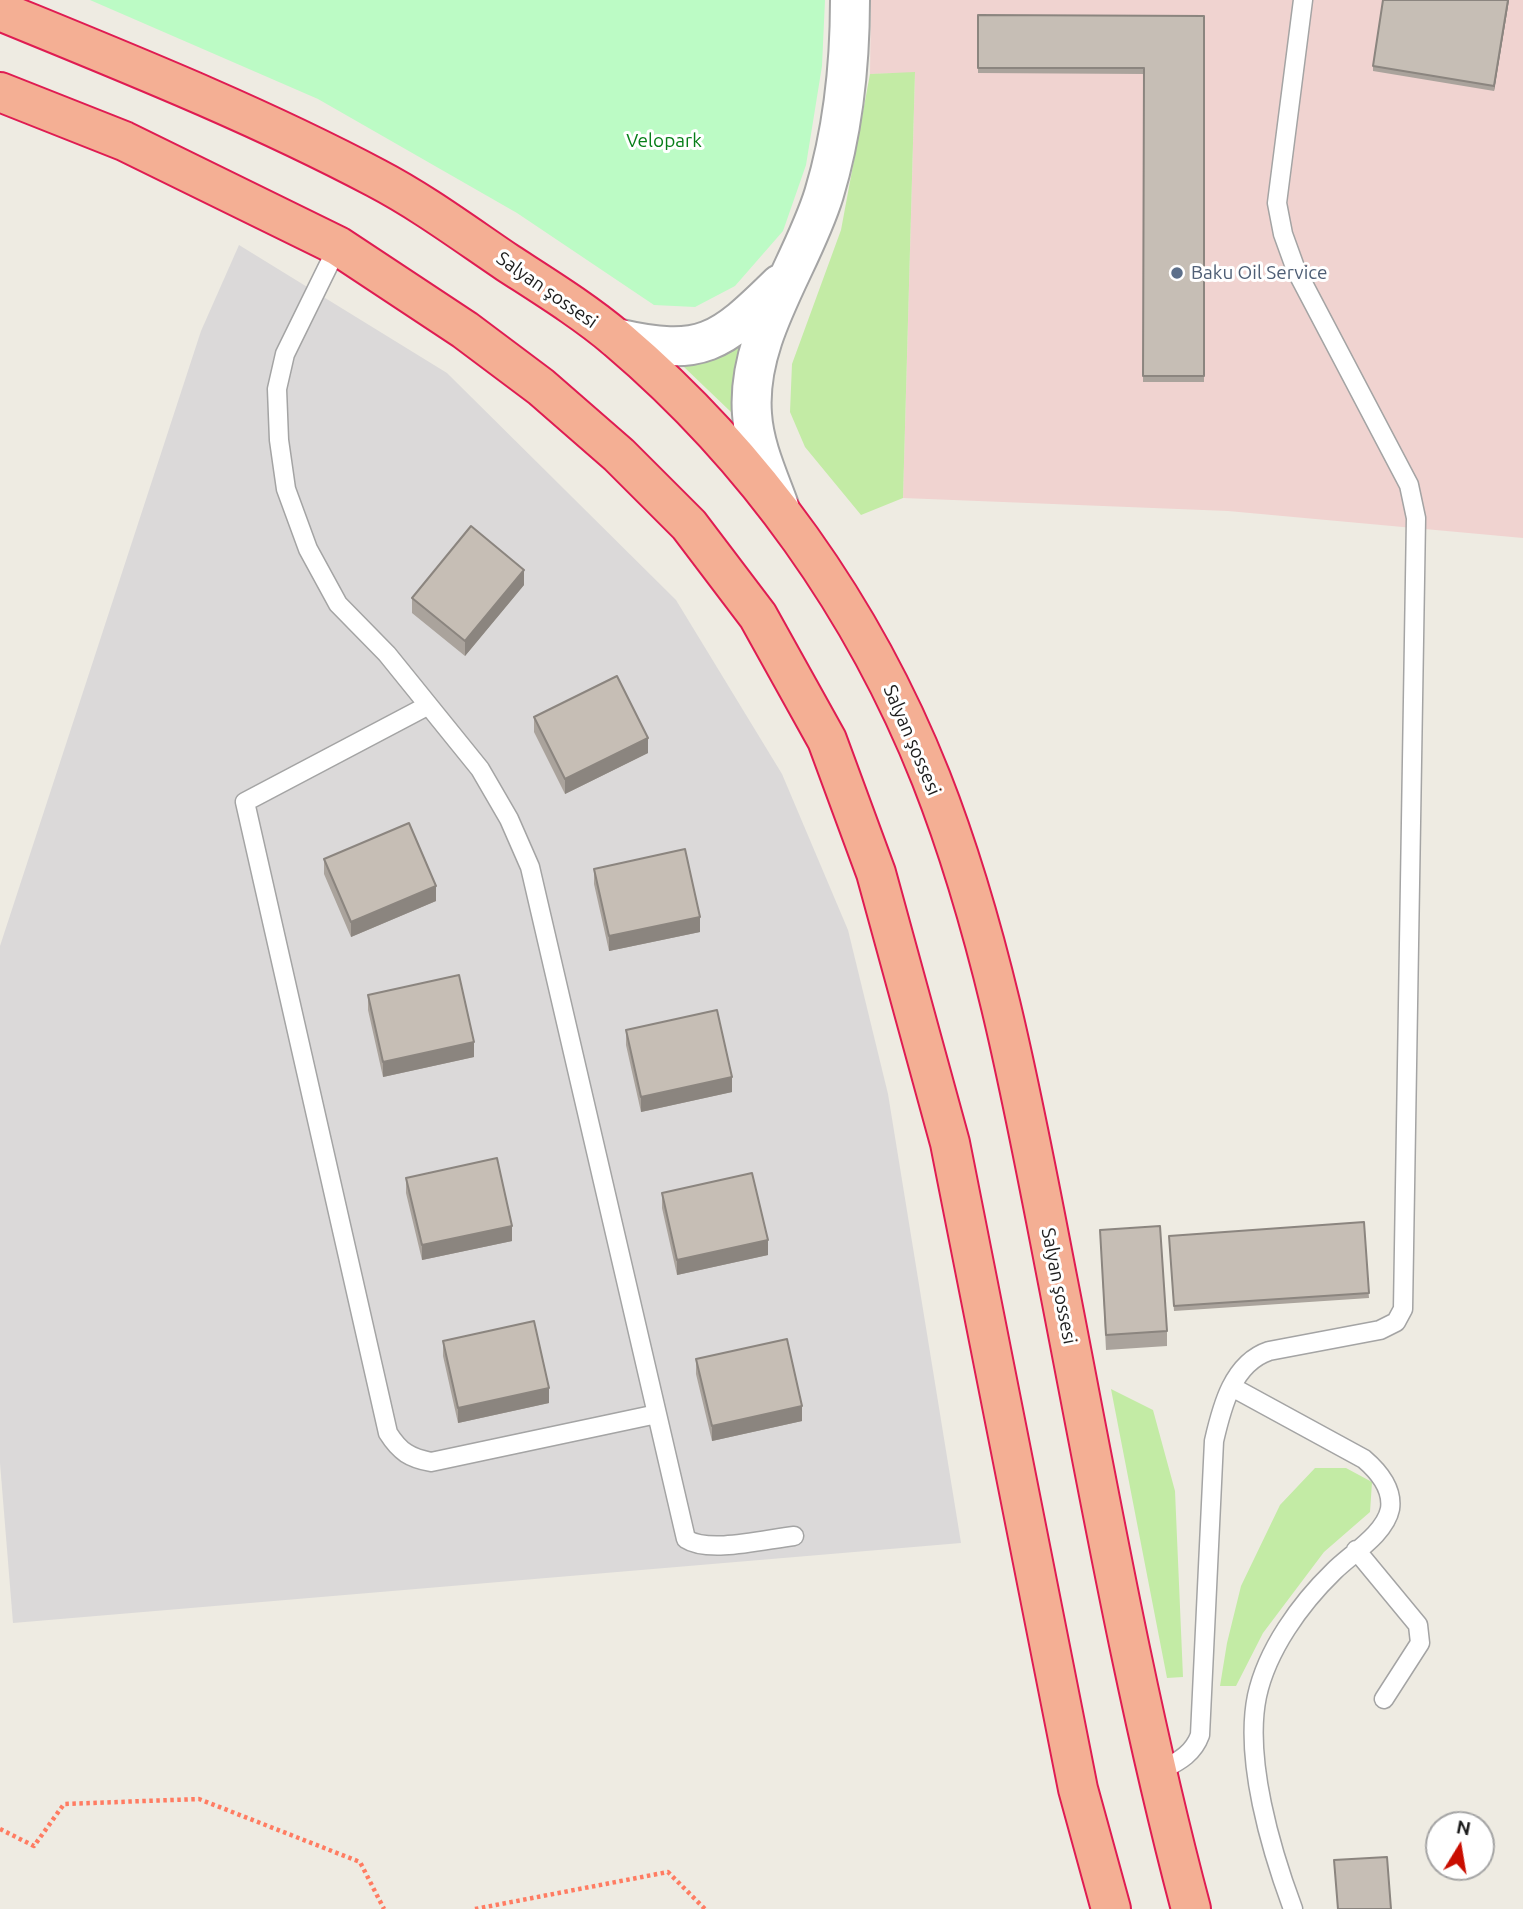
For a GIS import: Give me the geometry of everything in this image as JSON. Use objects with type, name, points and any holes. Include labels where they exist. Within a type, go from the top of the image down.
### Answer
[{"type":"highway","name":"Salyan şossesi","points":[[0,11],[167,79],[382,181],[531,278],[616,338],[706,425],[781,510],[813,554],[878,663],[931,778],[979,922],[1029,1136],[1155,1774],[1191,1909]]},
{"type":"highway","points":[[0,92],[124,141],[338,246],[465,330],[541,387],[619,456],[689,525],[758,616],[827,740],[876,873],[950,1143],[1078,1789],[1111,1909]]},
{"type":"street","points":[[781,510],[757,444],[752,413],[753,386],[763,342],[789,275],[807,241],[836,146],[845,101],[850,0]]},
{"type":"street","points":[[616,338],[660,349],[713,340],[742,321],[789,275]]},
{"type":"lane","points":[[1155,1774],[1187,1756],[1196,1747],[1200,1735],[1214,1441],[1220,1415],[1241,1369],[1253,1356],[1380,1330],[1396,1322],[1403,1309],[1416,519],[1409,485],[1296,270],[1283,234],[1278,203],[1303,0]]},
{"type":"lane","points":[[338,246],[285,354],[277,389],[279,440],[286,489],[309,548],[338,604],[387,654],[480,769],[509,819],[530,867],[686,1539],[696,1546],[715,1546],[794,1535]]},
{"type":"lane","points":[[427,706],[245,802],[388,1433],[398,1450],[414,1459],[431,1461],[657,1414]]},
{"type":"lane","points":[[1232,1388],[1364,1459],[1376,1469],[1389,1493],[1390,1510],[1378,1531],[1331,1573],[1287,1629],[1269,1658],[1257,1695],[1254,1719],[1261,1803],[1293,1909]]},
{"type":"lane","points":[[1356,1550],[1418,1625],[1420,1643],[1384,1699]]},
{"type":"path","points":[[0,1829],[34,1846],[64,1804],[199,1799],[360,1862],[384,1909]]},
{"type":"path","points":[[475,1909],[668,1872],[705,1909]]},
{"type":"shaded area","points":[[871,0],[1523,0],[1523,538],[1228,511],[903,498],[915,73],[870,74]]},
{"type":"shaded area","points":[[239,245],[447,373],[676,600],[782,774],[848,930],[888,1094],[961,1543],[13,1623],[0,1463],[0,946],[201,331]]},
{"type":"green space","name":"Velopark","points":[[90,0],[825,0],[822,66],[806,165],[783,231],[735,286],[695,307],[654,305],[517,213],[318,99]]},
{"type":"green space","points":[[915,72],[903,498],[861,515],[805,447],[790,412],[792,364],[841,230],[870,74]]},
{"type":"green space","points":[[749,335],[731,412],[684,367]]},
{"type":"green space","points":[[1111,1389],[1153,1410],[1175,1491],[1183,1677],[1167,1678]]},
{"type":"green space","points":[[1315,1468],[1346,1468],[1372,1482],[1370,1512],[1324,1552],[1263,1633],[1236,1686],[1220,1686],[1241,1586],[1280,1505]]},
{"type":"building","points":[[1383,0],[1508,0],[1494,86],[1373,66]]},
{"type":"building","points":[[978,15],[1204,16],[1204,376],[1143,376],[1144,68],[978,68]]},
{"type":"building","points":[[471,526],[524,570],[465,641],[412,598]]},
{"type":"building","points":[[617,676],[648,738],[565,779],[534,717]]},
{"type":"building","points":[[409,823],[436,886],[351,922],[324,859]]},
{"type":"building","points":[[685,849],[700,917],[609,936],[594,869]]},
{"type":"building","points":[[459,975],[474,1042],[383,1062],[368,995]]},
{"type":"building","points":[[717,1010],[732,1077],[641,1097],[626,1030]]},
{"type":"building","points":[[497,1158],[512,1226],[422,1245],[406,1178]]},
{"type":"building","points":[[752,1173],[768,1240],[677,1260],[662,1193]]},
{"type":"building","points":[[1364,1222],[1369,1293],[1174,1306],[1169,1236]]},
{"type":"building","points":[[1160,1226],[1167,1331],[1106,1335],[1100,1230]]},
{"type":"building","points":[[534,1321],[549,1388],[458,1408],[443,1341]]},
{"type":"building","points":[[787,1339],[802,1406],[712,1426],[696,1359]]},
{"type":"building","points":[[1387,1857],[1391,1909],[1338,1909],[1334,1860]]},
{"type":"place","name":"Baku Oil Service","points":[[1177,273]]}]
